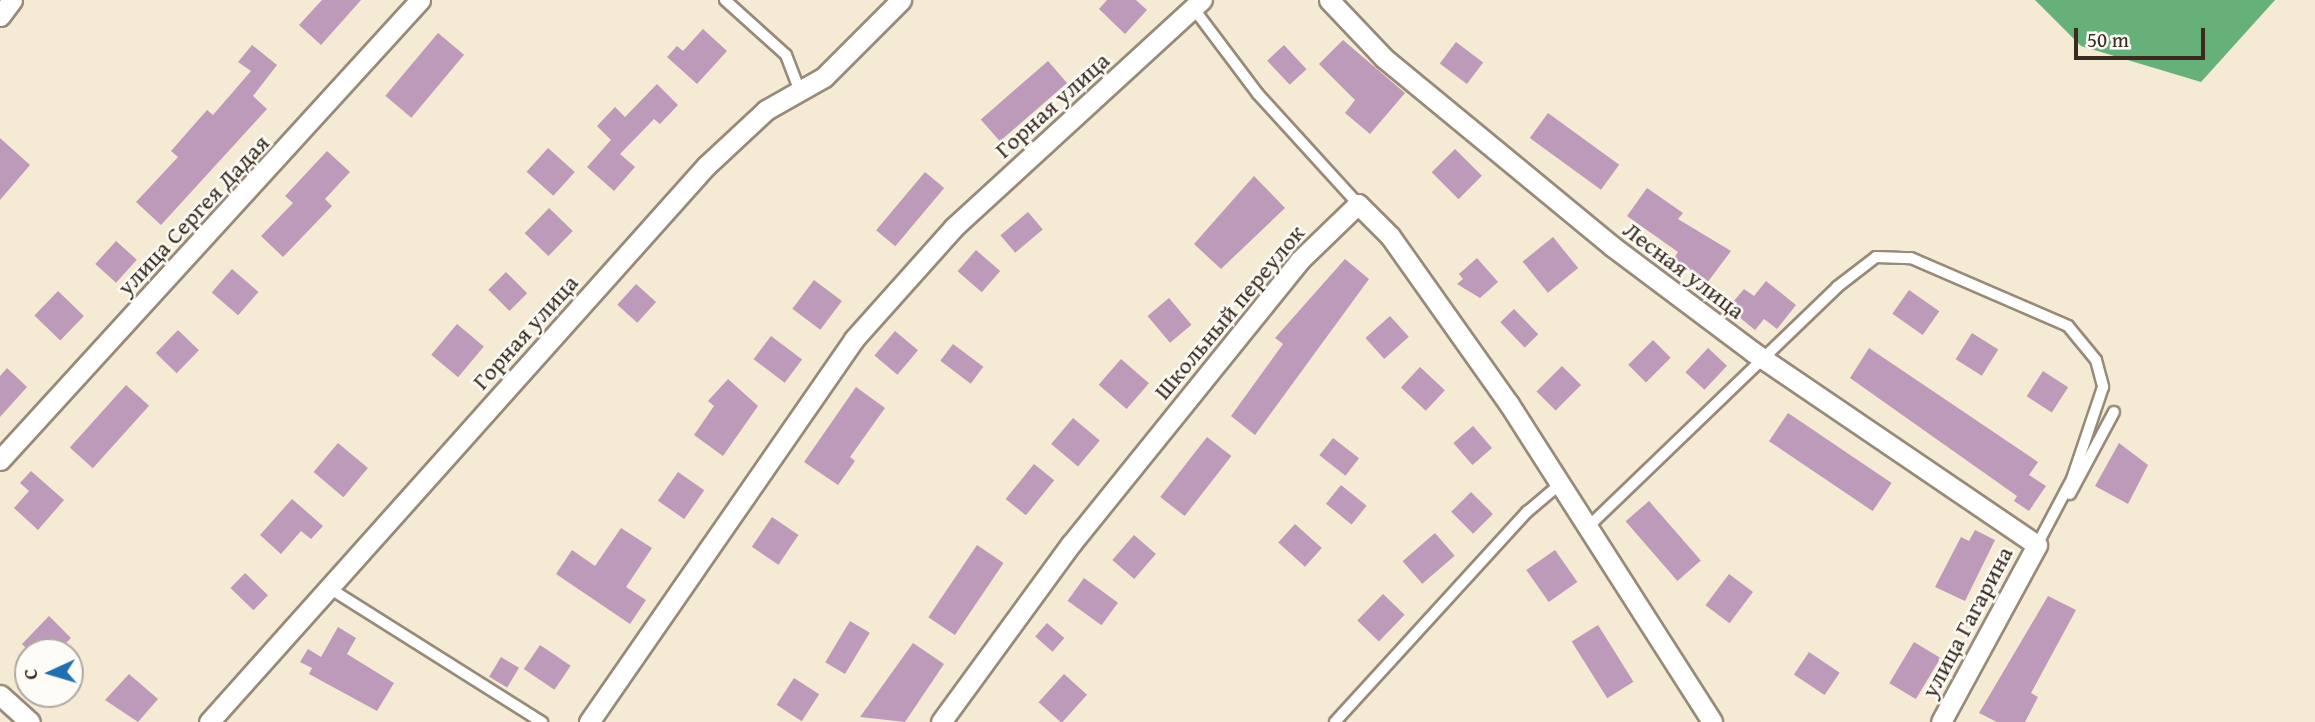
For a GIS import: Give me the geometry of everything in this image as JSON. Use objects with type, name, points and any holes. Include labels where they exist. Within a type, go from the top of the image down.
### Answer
[{"type":"street","points":[[0,16],[12,0]]},
{"type":"street","name":"улица Сергея Дадая","points":[[0,460],[419,0]]},
{"type":"street","name":"Горная улица","points":[[209,722],[706,166],[766,110],[824,77],[901,0]]},
{"type":"street","name":"Лесная улица","points":[[1329,0],[1384,58],[1499,156],[1761,358],[2037,545]]},
{"type":"street","name":"Горная улица","points":[[589,722],[854,339],[954,227],[1198,5]]},
{"type":"street","points":[[1358,204],[1390,236],[1561,483],[1586,530],[1712,722]]},
{"type":"street","name":"Школьный переулок","points":[[941,722],[1071,544],[1281,282],[1358,204]]},
{"type":"street","name":"улица Гагарина","points":[[1941,722],[2037,545]]},
{"type":"street","points":[[0,695],[30,722]]},
{"type":"lane","points":[[725,0],[786,55],[800,91]]},
{"type":"lane","points":[[1198,5],[1258,94],[1358,204]]},
{"type":"lane","points":[[1586,530],[1761,358],[1876,257],[1911,258],[2068,326],[2096,360],[2104,387],[2072,479],[2037,545]]},
{"type":"lane","points":[[2037,545],[2114,412]]},
{"type":"lane","points":[[1335,722],[1527,512],[1561,483]]},
{"type":"lane","points":[[329,588],[542,722]]},
{"type":"green space","points":[[2035,0],[2275,0],[2201,82],[2081,46]]},
{"type":"building","points":[[322,0],[361,0],[321,45],[299,25]]},
{"type":"building","points":[[1107,0],[1136,0],[1147,10],[1125,34],[1099,9]]},
{"type":"building","points":[[703,29],[727,51],[697,84],[667,57],[677,46],[683,51]]},
{"type":"building","points":[[438,33],[464,55],[411,118],[385,96]]},
{"type":"building","points":[[1343,40],[1405,93],[1370,134],[1345,113],[1355,100],[1319,64]]},
{"type":"building","points":[[1456,42],[1483,62],[1467,84],[1440,64]]},
{"type":"building","points":[[252,45],[277,65],[253,96],[267,109],[161,225],[136,202],[178,157],[171,151],[207,110],[213,115],[251,71],[238,62]]},
{"type":"building","points":[[1284,45],[1307,69],[1290,85],[1267,61]]},
{"type":"building","points":[[1048,61],[1067,83],[1000,141],[981,119]]},
{"type":"building","points":[[657,84],[678,105],[660,124],[654,119],[620,154],[635,167],[614,191],[587,167],[611,140],[597,126],[615,107],[625,117]]},
{"type":"building","points":[[1548,113],[1619,165],[1601,190],[1530,138]]},
{"type":"building","points":[[0,138],[30,165],[0,200]]},
{"type":"building","points":[[548,148],[575,172],[553,196],[527,172]]},
{"type":"building","points":[[1455,149],[1482,176],[1459,199],[1432,172]]},
{"type":"building","points":[[327,151],[350,172],[325,199],[332,206],[283,257],[261,236],[293,203],[285,196]]},
{"type":"building","points":[[925,172],[944,188],[895,246],[876,230]]},
{"type":"building","points":[[1254,176],[1285,208],[1221,269],[1194,244]]},
{"type":"building","points":[[1647,188],[1683,213],[1678,219],[1731,251],[1707,283],[1674,258],[1678,252],[1627,216]]},
{"type":"building","points":[[549,208],[573,231],[548,256],[525,233]]},
{"type":"building","points":[[1028,212],[1043,230],[1015,253],[1000,235]]},
{"type":"building","points":[[1553,237],[1578,268],[1548,293],[1523,262]]},
{"type":"building","points":[[116,241],[137,260],[116,283],[95,264]]},
{"type":"building","points":[[976,250],[1000,271],[982,292],[958,271]]},
{"type":"building","points":[[1477,258],[1498,282],[1480,298],[1457,284],[1463,279],[1459,274]]},
{"type":"building","points":[[1345,259],[1369,279],[1255,435],[1231,416],[1283,344],[1275,338]]},
{"type":"building","points":[[232,269],[258,292],[238,315],[212,292]]},
{"type":"building","points":[[506,272],[527,293],[510,311],[488,290]]},
{"type":"building","points":[[814,280],[842,301],[820,330],[792,309]]},
{"type":"building","points":[[1766,281],[1796,305],[1777,329],[1764,319],[1755,330],[1728,308],[1744,289],[1754,296]]},
{"type":"building","points":[[636,284],[656,302],[637,323],[617,305]]},
{"type":"building","points":[[1909,290],[1939,311],[1923,335],[1892,314]]},
{"type":"building","points":[[58,291],[84,316],[60,340],[34,315]]},
{"type":"building","points":[[1169,298],[1191,325],[1170,343],[1148,316]]},
{"type":"building","points":[[1514,309],[1538,334],[1525,347],[1500,322]]},
{"type":"building","points":[[1390,316],[1409,337],[1384,359],[1365,338]]},
{"type":"building","points":[[457,324],[484,346],[458,377],[431,355]]},
{"type":"building","points":[[178,330],[199,350],[177,373],[156,353]]},
{"type":"building","points":[[895,331],[918,350],[897,375],[874,356]]},
{"type":"building","points":[[1972,333],[1998,349],[1982,376],[1956,359]]},
{"type":"building","points":[[771,336],[802,359],[785,383],[754,359]]},
{"type":"building","points":[[1653,340],[1671,358],[1646,382],[1628,365]]},
{"type":"building","points":[[953,344],[983,367],[971,384],[940,361]]},
{"type":"building","points":[[1708,348],[1727,366],[1705,390],[1685,372]]},
{"type":"building","points":[[1869,348],[2038,462],[2029,475],[2046,486],[2029,511],[2014,501],[2017,496],[1850,378]]},
{"type":"building","points":[[1121,359],[1149,383],[1127,409],[1099,385]]},
{"type":"building","points":[[1562,366],[1581,385],[1556,411],[1537,391]]},
{"type":"building","points":[[1420,367],[1445,390],[1426,411],[1401,387]]},
{"type":"building","points":[[7,368],[27,387],[0,417],[0,376]]},
{"type":"building","points":[[2043,371],[2068,387],[2052,412],[2027,396]]},
{"type":"building","points":[[728,379],[758,406],[723,456],[694,435],[714,406],[708,401]]},
{"type":"building","points":[[126,385],[149,406],[93,468],[70,447]]},
{"type":"building","points":[[856,387],[885,408],[850,457],[855,461],[838,485],[804,462]]},
{"type":"building","points":[[1788,413],[1892,483],[1873,511],[1769,441]]},
{"type":"building","points":[[1073,418],[1100,440],[1078,467],[1051,444]]},
{"type":"building","points":[[1473,426],[1492,448],[1472,465],[1453,443]]},
{"type":"building","points":[[1207,437],[1231,456],[1185,516],[1160,497]]},
{"type":"building","points":[[1333,438],[1359,458],[1345,476],[1319,455]]},
{"type":"building","points":[[338,443],[368,468],[343,497],[314,472]]},
{"type":"building","points":[[2119,443],[2148,465],[2128,504],[2095,486]]},
{"type":"building","points":[[1034,464],[1054,480],[1026,515],[1006,499]]},
{"type":"building","points":[[31,471],[64,500],[38,530],[14,508],[29,491],[20,483]]},
{"type":"building","points":[[678,472],[704,490],[684,519],[658,501]]},
{"type":"building","points":[[1341,485],[1367,506],[1352,524],[1326,504]]},
{"type":"building","points":[[1471,492],[1493,514],[1473,534],[1451,512]]},
{"type":"building","points":[[292,499],[323,526],[311,539],[301,531],[281,554],[260,535]]},
{"type":"building","points":[[1649,501],[1701,561],[1677,581],[1626,521]]},
{"type":"building","points":[[772,517],[799,535],[778,565],[752,547]]},
{"type":"building","points":[[1295,524],[1322,548],[1305,567],[1278,543]]},
{"type":"building","points":[[621,528],[652,548],[626,587],[646,600],[630,624],[556,574],[572,550],[595,566]]},
{"type":"building","points":[[1975,530],[1995,540],[1965,601],[1935,587],[1961,537],[1969,541]]},
{"type":"building","points":[[1435,533],[1455,556],[1422,584],[1403,561]]},
{"type":"building","points":[[1134,535],[1156,554],[1134,579],[1112,560]]},
{"type":"building","points":[[977,545],[1004,563],[955,635],[928,617]]},
{"type":"building","points":[[1555,550],[1577,582],[1549,602],[1526,570]]},
{"type":"building","points":[[245,573],[268,595],[253,610],[230,588]]},
{"type":"building","points":[[1729,574],[1753,592],[1729,623],[1706,605]]},
{"type":"building","points":[[1084,578],[1118,603],[1102,625],[1068,601]]},
{"type":"building","points":[[1383,594],[1405,615],[1379,641],[1357,621]]},
{"type":"building","points":[[2048,596],[2076,610],[2031,693],[2038,697],[2025,722],[1997,722],[1979,713]]},
{"type":"building","points":[[49,616],[71,638],[28,638]]},
{"type":"building","points":[[850,621],[870,633],[845,674],[825,662]]},
{"type":"building","points":[[1047,623],[1064,638],[1053,652],[1035,637]]},
{"type":"building","points":[[1598,625],[1634,682],[1607,698],[1572,641]]},
{"type":"building","points":[[338,627],[356,638],[347,654],[394,683],[377,711],[309,674],[312,668],[300,662],[308,649],[321,657]]},
{"type":"building","points":[[1914,642],[1941,658],[1916,699],[1889,683]]},
{"type":"building","points":[[913,643],[944,664],[905,722],[860,717]]},
{"type":"building","points":[[540,645],[571,666],[554,690],[524,669]]},
{"type":"building","points":[[1809,652],[1840,673],[1825,695],[1794,674]]},
{"type":"building","points":[[501,657],[519,668],[507,688],[489,677]]},
{"type":"building","points":[[129,674],[158,699],[138,722],[105,700]]},
{"type":"building","points":[[1064,674],[1087,695],[1062,722],[1039,702]]},
{"type":"building","points":[[794,678],[819,694],[802,721],[777,705]]}]
